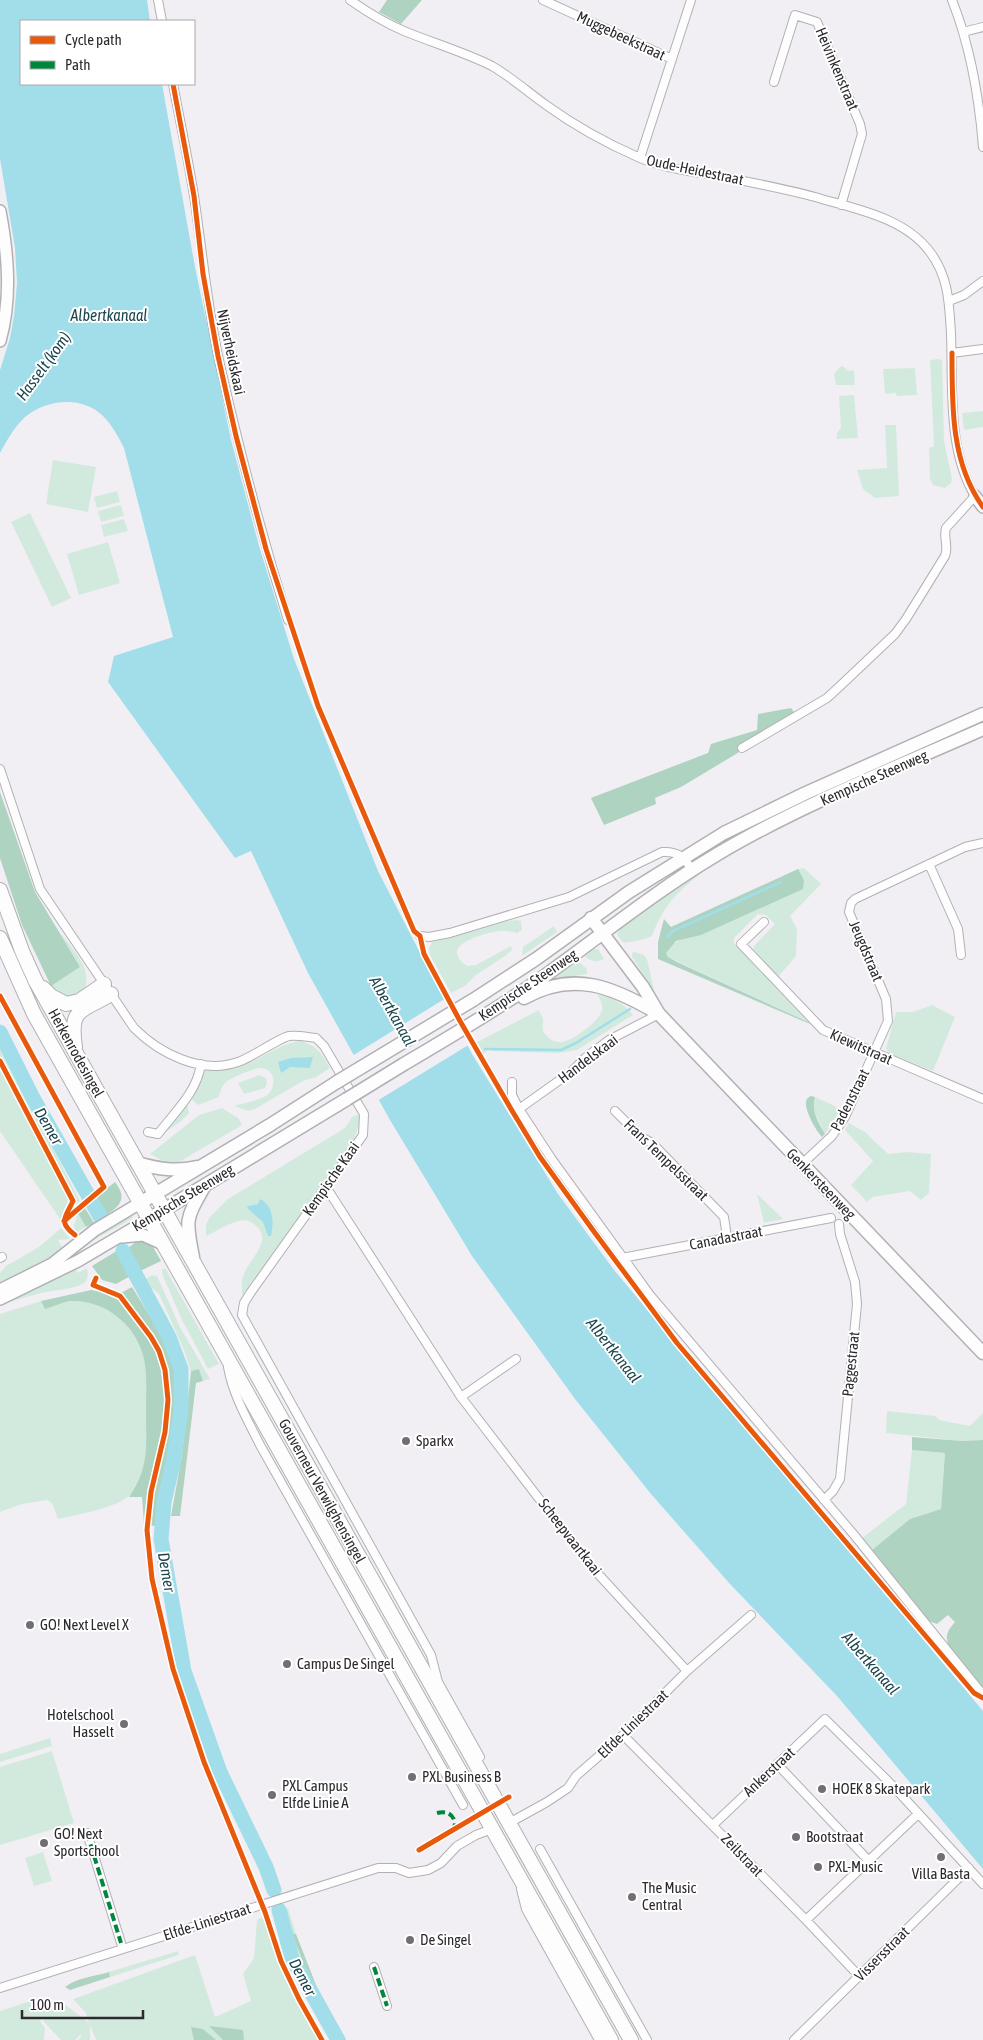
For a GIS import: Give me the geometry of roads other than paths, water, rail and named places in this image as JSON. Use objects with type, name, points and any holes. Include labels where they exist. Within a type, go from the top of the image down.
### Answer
[{"type":"highway","name":"Herkenrodesingel","points":[[0,890],[22,951],[36,980],[76,1055],[164,1210]]},
{"type":"highway","name":"Herkenrodesingel","points":[[0,938],[34,1014],[140,1203]]},
{"type":"highway","points":[[36,980],[51,996],[66,1004],[79,1001],[107,989]]},
{"type":"highway","points":[[76,1055],[73,1033],[79,1012],[107,989]]},
{"type":"highway","name":"Gouverneur Verwilghensingel","points":[[140,1203],[610,2040]]},
{"type":"highway","name":"Gouverneur Verwilghensingel","points":[[164,1210],[631,2040]]},
{"type":"highway","points":[[492,1829],[509,1823]]},
{"type":"main road","points":[[0,211],[7,254],[8,286],[0,341]]},
{"type":"main road","points":[[975,496],[983,507]]},
{"type":"main road","name":"Kempische Steenweg","points":[[0,1290],[52,1264],[69,1260],[95,1230],[207,1164],[337,1082],[473,1000],[536,959],[592,918],[724,833],[806,793],[983,714]]},
{"type":"main road","name":"Kempische Steenweg","points":[[0,1299],[69,1260],[125,1236],[149,1218],[483,1016],[538,981],[692,870],[749,836],[983,728]]},
{"type":"main road","name":"Genkersteenweg","points":[[592,918],[643,987],[659,1014],[983,1353]]},
{"type":"main road","name":"Genkersteenweg","points":[[483,1016],[508,1009],[537,991],[570,983],[599,986],[616,991],[659,1014]]},
{"type":"main road","points":[[138,1163],[160,1169],[183,1170],[207,1164]]},
{"type":"main road","points":[[195,1265],[188,1235],[188,1216],[205,1185]]},
{"type":"main road","points":[[125,1236],[143,1236],[163,1244]]},
{"type":"street","points":[[158,0],[162,20]]},
{"type":"street","name":"Oude-Heidestraat","points":[[350,0],[374,16],[402,30],[491,66],[570,121],[640,158],[679,169],[773,186],[888,220],[906,229],[930,251],[940,267],[946,284],[949,301],[954,410],[959,459],[975,496]]},
{"type":"street","name":"Muggebeekstraat","points":[[542,0],[672,59]]},
{"type":"street","name":"Muggebeekstraat","points":[[640,158],[692,0]]},
{"type":"street","points":[[952,0],[975,74],[983,147]]},
{"type":"street","name":"Heivinkenstraat","points":[[774,82],[795,15],[817,22],[860,124],[862,134],[841,205]]},
{"type":"street","points":[[963,32],[983,27]]},
{"type":"street","name":"Nijverheidskaai","points":[[173,85],[194,196],[203,274],[218,356],[261,530],[288,620]]},
{"type":"street","points":[[949,301],[964,295],[983,281]]},
{"type":"street","points":[[952,353],[983,349]]},
{"type":"street","points":[[742,748],[827,698],[894,634],[906,619],[948,550],[944,535],[946,528],[975,496]]},
{"type":"street","name":"Kempische Kaai","points":[[0,769],[40,890],[134,1028],[149,1043],[167,1054],[214,1066],[237,1063],[287,1036],[316,1038],[324,1046],[364,1114],[363,1135],[252,1292]]},
{"type":"street","name":"Jeugdstraat","points":[[873,1053],[888,1021],[886,999],[849,912],[851,903],[855,898],[965,847],[983,843]]},
{"type":"street","points":[[420,936],[429,937],[450,933],[569,897],[662,852],[673,852],[684,858],[692,870]]},
{"type":"street","points":[[648,859],[657,862],[658,867],[654,877]]},
{"type":"street","points":[[929,864],[958,929],[961,955]]},
{"type":"street","name":"Kiewitstraat","points":[[764,922],[741,944],[823,1030],[983,1099]]},
{"type":"street","name":"Handelskaai","points":[[519,1109],[571,1072],[584,1058],[609,1040],[659,1014]]},
{"type":"street","name":"Padenstraat","points":[[802,1164],[832,1136],[845,1117],[873,1053]]},
{"type":"street","points":[[148,1132],[158,1134],[186,1099],[197,1082],[201,1064]]},
{"type":"street","points":[[512,1082],[512,1095],[519,1109],[551,1158],[622,1258],[678,1330],[862,1543],[983,1695]]},
{"type":"street","name":"Frans Tempelsstraat","points":[[615,1110],[641,1137],[652,1143],[724,1217],[727,1237]]},
{"type":"street","name":"Scheepvaartkaai","points":[[326,1188],[461,1397],[590,1565],[687,1671]]},
{"type":"street","name":"Canadastraat","points":[[622,1258],[831,1218]]},
{"type":"street","name":"Paggestraat","points":[[824,1500],[833,1491],[840,1479],[857,1304],[854,1282],[840,1234],[839,1224]]},
{"type":"street","name":"Gouverneur Verwilghensingel","points":[[252,1292],[242,1309],[244,1321],[431,1654],[438,1682],[480,1759],[480,1772]]},
{"type":"street","name":"Gouverneur Verwilghensingel","points":[[226,1358],[231,1383],[241,1409],[463,1805]]},
{"type":"street","points":[[461,1397],[516,1359]]},
{"type":"street","name":"Elfde-Liniestraat","points":[[509,1823],[568,1788],[576,1776],[623,1735],[687,1671],[751,1616]]},
{"type":"street","points":[[373,1644],[393,1651]]},
{"type":"street","name":"Ankerstraat","points":[[713,1825],[825,1718],[918,1814]]},
{"type":"street","name":"Zeilstraat","points":[[623,1735],[860,1977]]},
{"type":"street","points":[[777,1764],[868,1860]]},
{"type":"street","points":[[806,1920],[918,1814],[983,1884]]},
{"type":"street","name":"Elfde-Liniestraat","points":[[0,1988],[378,1868],[396,1868],[409,1873],[428,1870],[441,1863],[456,1846],[492,1829]]},
{"type":"street","points":[[87,1833],[121,1943]]},
{"type":"street","name":"Gouverneur Verwilghensingel","points":[[540,1849],[647,2040]]},
{"type":"street","name":"Vissersstraat","points":[[794,2040],[969,1868]]},
{"type":"street","name":"Gouverneur Verwilghensingel","points":[[519,1877],[526,1909],[598,2040]]},
{"type":"street","name":"Gouverneur Verwilghensingel","points":[[546,1890],[573,1910]]},
{"type":"street","points":[[374,1967],[387,2006]]},
{"type":"water","name":"Albertkanaal","points":[[0,0],[147,0],[150,20],[20,20],[20,85],[162,85],[195,267],[231,440],[259,546],[294,659],[378,871],[472,1054],[558,1194],[614,1270],[983,1711],[983,1869],[837,1696],[730,1584],[651,1494],[575,1399],[472,1256],[390,1120],[308,973],[251,851],[235,858],[108,682],[114,656],[173,637],[124,448],[115,431],[103,416],[94,409],[74,402],[53,403],[42,407],[24,418],[11,434],[0,453],[0,370],[10,338],[17,283],[15,248],[0,159]]},
{"type":"water","points":[[313,1057],[310,1068],[290,1067],[281,1073],[278,1062],[291,1058]]},
{"type":"water","points":[[260,1199],[268,1206],[272,1215],[273,1226],[271,1236],[268,1236],[263,1222],[247,1208],[248,1206],[258,1204]]},
{"type":"waterway","points":[[667,937],[673,931],[781,882]]},
{"type":"waterway","points":[[485,1049],[561,1050],[576,1043],[630,1009]]},
{"type":"waterway","name":"Demer","points":[[0,1032],[33,1098],[101,1218]]},
{"type":"waterway","name":"Demer","points":[[123,1251],[169,1337],[181,1369],[181,1411],[173,1463],[164,1502],[161,1539],[184,1671],[220,1772],[266,1867],[274,1890]]},
{"type":"waterway","name":"Demer","points":[[279,1910],[292,1958],[338,2040]]},
{"type":"place","name":"Sparkx","points":[[406,1441]]},
{"type":"place","name":"GO! Next Level X","points":[[30,1625]]},
{"type":"place","name":"Campus De Singel","points":[[287,1664]]},
{"type":"place","name":"Hotelschool Hasselt","points":[[124,1724]]},
{"type":"place","name":"PXL Business B","points":[[412,1777]]},
{"type":"place","name":"HOEK 8 Skatepark","points":[[822,1789]]},
{"type":"place","name":"PXL Campus Elfde Linie A","points":[[272,1795]]},
{"type":"place","name":"Bootstraat","points":[[796,1837]]},
{"type":"place","name":"GO! Next Sportschool","points":[[44,1843]]},
{"type":"place","name":"Villa Basta","points":[[941,1857]]},
{"type":"place","name":"PXL-Music","points":[[818,1867]]},
{"type":"place","name":"The Music Central","points":[[632,1897]]},
{"type":"place","name":"De Singel","points":[[410,1940]]},
{"type":"water label","name":"Hasselt (kom)","points":[[43,366]]}]
